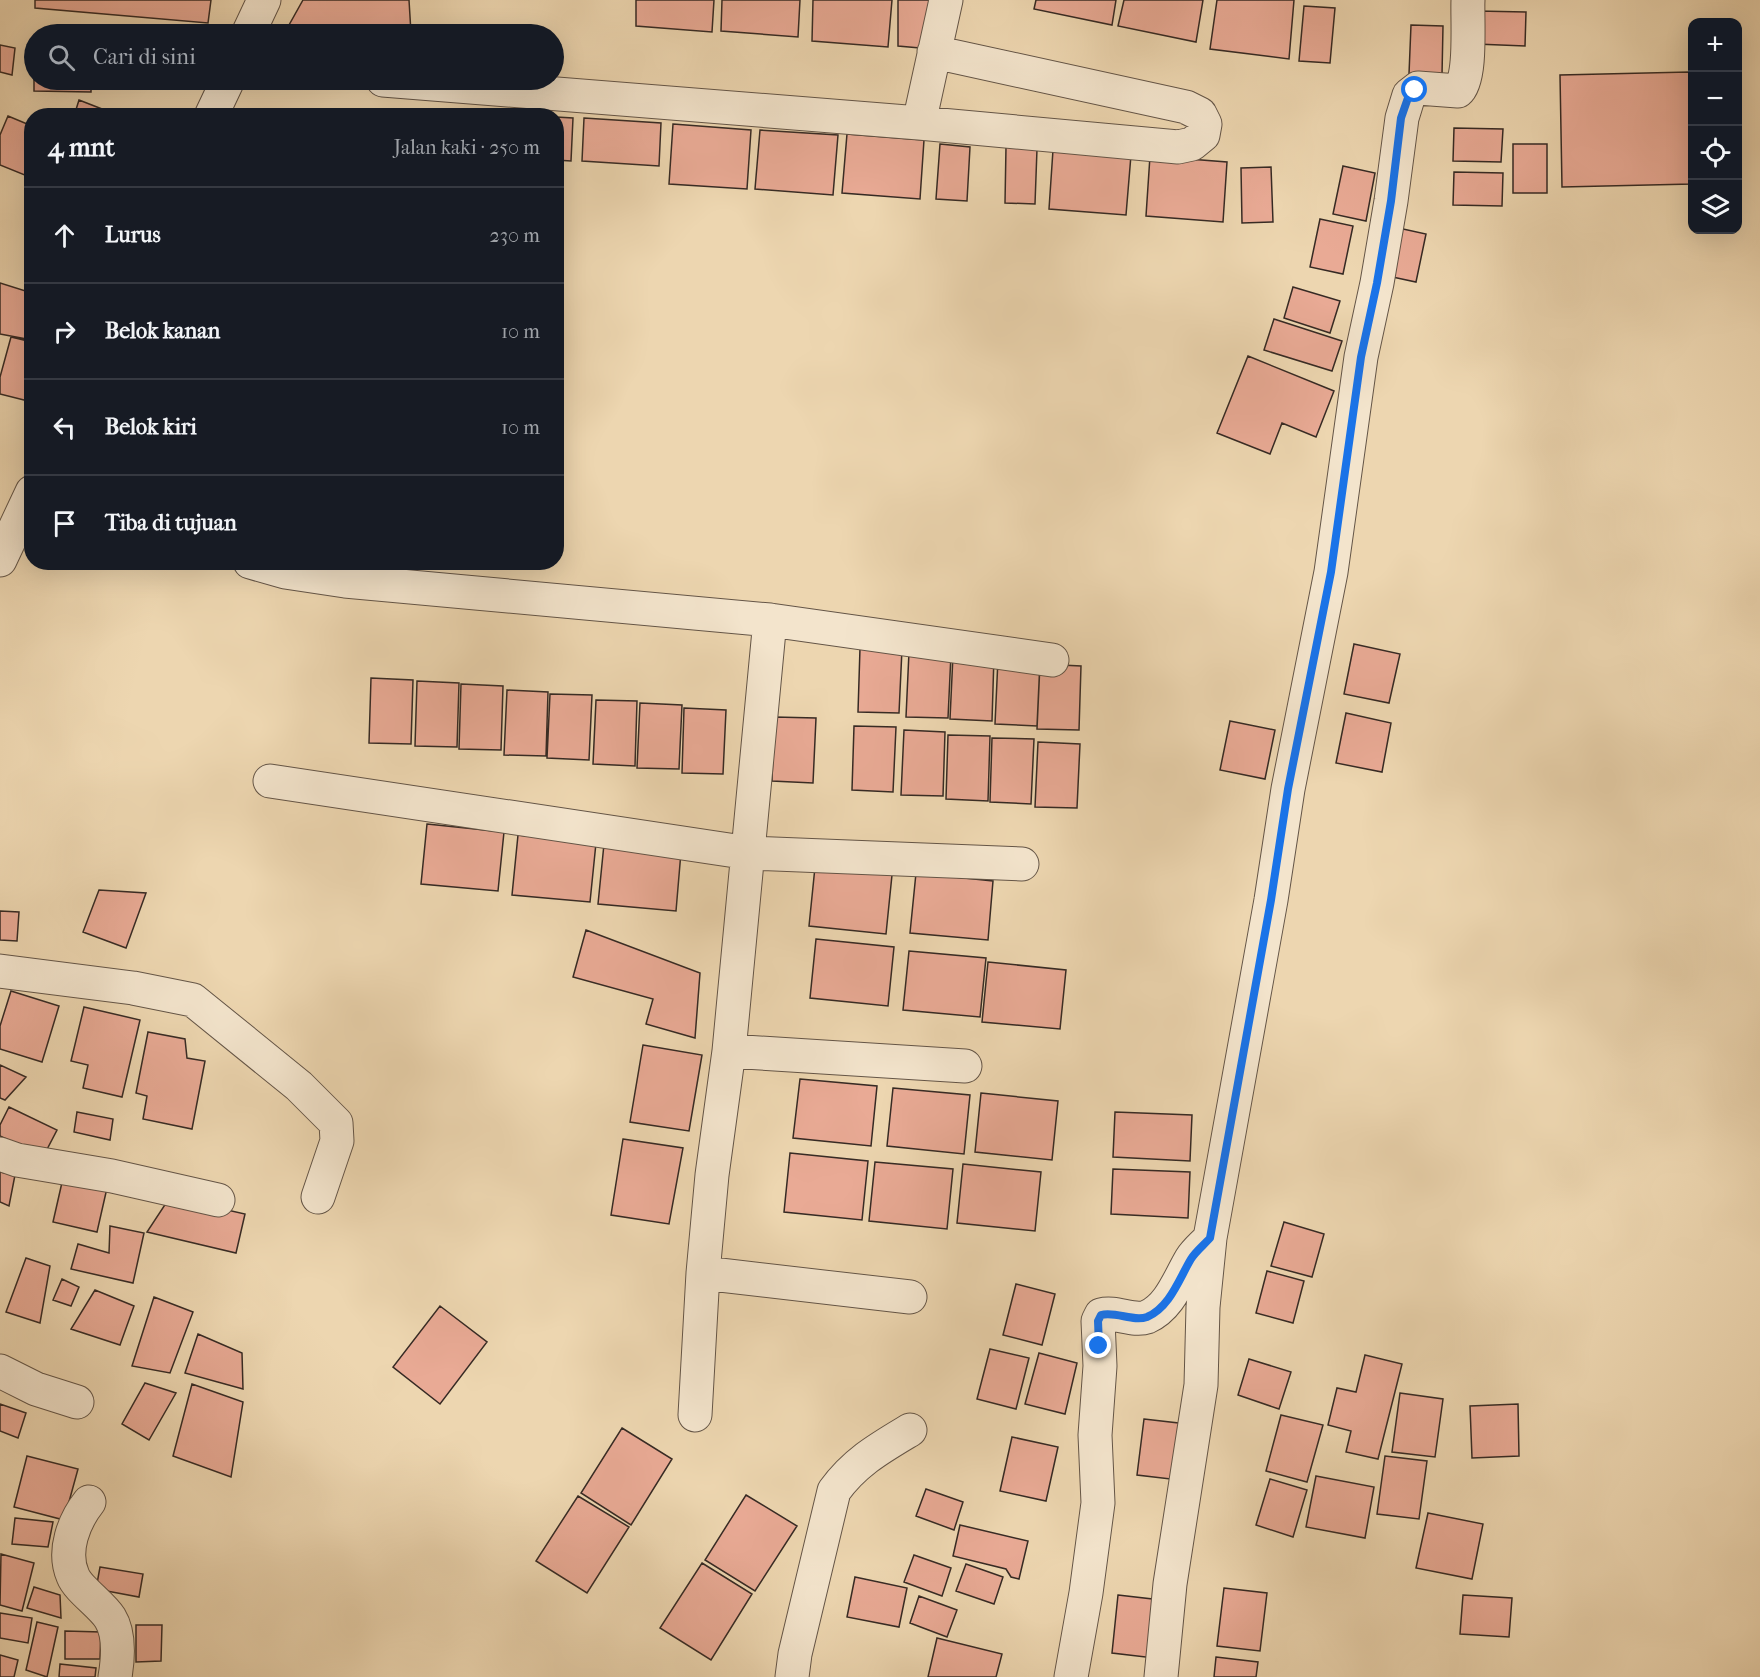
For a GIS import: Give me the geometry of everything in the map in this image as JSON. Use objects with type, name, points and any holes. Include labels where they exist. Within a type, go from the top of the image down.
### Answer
[{"type":"street","points":[[253,24],[264,0]]},
{"type":"street","points":[[919,123],[946,0]]},
{"type":"street","points":[[1161,1677],[1170,1584],[1201,1385],[1203,1307],[1210,1238],[1271,900],[1288,789],[1331,572],[1361,357],[1389,213],[1401,118],[1409,95],[1415,90],[1426,88],[1458,90],[1463,86],[1467,69],[1468,0]]},
{"type":"street","points":[[508,90],[919,123],[1178,147],[1192,144],[1203,135],[1205,124],[1200,114],[1186,107],[934,52]]},
{"type":"street","points":[[215,108],[223,90]]},
{"type":"street","points":[[0,560],[24,509]]},
{"type":"street","points":[[278,570],[345,581],[770,620],[1052,660]]},
{"type":"street","points":[[696,1415],[703,1273],[712,1175],[729,1051],[770,620]]},
{"type":"street","points":[[270,781],[749,853],[1022,864]]},
{"type":"street","points":[[0,971],[134,988],[193,1000],[299,1086],[336,1123],[337,1141],[318,1197]]},
{"type":"street","points":[[729,1051],[965,1066]]},
{"type":"street","points":[[0,1154],[17,1160],[112,1176],[218,1200]]},
{"type":"street","points":[[1071,1677],[1086,1593],[1098,1503],[1095,1435],[1100,1366],[1098,1321],[1101,1315],[1107,1314],[1147,1317],[1162,1307],[1193,1256],[1210,1238]]},
{"type":"street","points":[[703,1273],[910,1297]]},
{"type":"street","points":[[0,1371],[36,1389],[77,1402]]},
{"type":"street","points":[[792,1677],[795,1654],[834,1491],[867,1456],[910,1430]]},
{"type":"street","points":[[89,1502],[78,1515],[72,1532],[69,1553],[73,1577],[111,1619],[119,1653],[115,1677]]},
{"type":"building","points":[[35,0],[211,0],[208,23],[35,8]]},
{"type":"building","points":[[303,0],[409,0],[410,24],[290,24]]},
{"type":"building","points":[[636,0],[714,0],[712,32],[636,26]]},
{"type":"building","points":[[722,0],[800,0],[798,37],[721,31]]},
{"type":"building","points":[[813,0],[892,0],[888,47],[812,41]]},
{"type":"building","points":[[898,0],[936,0],[931,49],[898,46]]},
{"type":"building","points":[[1036,0],[1116,0],[1112,25],[1034,9]]},
{"type":"building","points":[[1124,0],[1203,0],[1196,42],[1118,26]]},
{"type":"building","points":[[1217,0],[1294,0],[1289,59],[1210,49]]},
{"type":"building","points":[[1304,6],[1335,8],[1330,63],[1299,61]]},
{"type":"building","points":[[1477,11],[1526,12],[1525,46],[1476,44]]},
{"type":"building","points":[[1411,25],[1443,26],[1442,75],[1409,74]]},
{"type":"building","points":[[0,45],[15,48],[12,75],[0,72]]},
{"type":"building","points":[[1688,72],[1688,184],[1562,187],[1560,75]]},
{"type":"building","points":[[91,90],[91,92],[34,91]]},
{"type":"building","points":[[79,100],[100,108],[76,108]]},
{"type":"building","points":[[8,116],[24,123],[24,175],[0,165],[0,135]]},
{"type":"building","points":[[564,117],[573,118],[571,161],[564,161]]},
{"type":"building","points":[[584,118],[661,123],[659,166],[582,161]]},
{"type":"building","points":[[673,124],[751,130],[747,189],[669,184]]},
{"type":"building","points":[[1454,128],[1503,129],[1501,162],[1453,161]]},
{"type":"building","points":[[760,130],[838,135],[833,195],[755,189]]},
{"type":"building","points":[[847,134],[924,140],[920,199],[842,193]]},
{"type":"building","points":[[940,144],[970,147],[967,201],[936,199]]},
{"type":"building","points":[[1513,144],[1547,144],[1547,193],[1513,193]]},
{"type":"building","points":[[1006,147],[1037,149],[1035,204],[1005,203]]},
{"type":"building","points":[[1053,150],[1131,155],[1126,215],[1049,209]]},
{"type":"building","points":[[1150,156],[1227,162],[1223,222],[1146,216]]},
{"type":"building","points":[[1343,166],[1375,173],[1366,221],[1333,214]]},
{"type":"building","points":[[1271,167],[1273,222],[1242,223],[1241,168]]},
{"type":"building","points":[[1454,172],[1503,173],[1502,206],[1453,205]]},
{"type":"building","points":[[1320,219],[1353,226],[1343,274],[1310,267]]},
{"type":"building","points":[[1394,227],[1426,234],[1416,282],[1383,275]]},
{"type":"building","points":[[0,283],[24,290],[24,338],[0,334]]},
{"type":"building","points":[[1293,287],[1340,301],[1330,333],[1284,318]]},
{"type":"building","points":[[1274,319],[1342,341],[1332,371],[1264,350]]},
{"type":"building","points":[[11,337],[24,340],[24,400],[0,394],[0,377]]},
{"type":"building","points":[[1248,356],[1334,391],[1316,437],[1282,423],[1270,454],[1217,433]]},
{"type":"building","points":[[1354,644],[1400,654],[1389,703],[1344,694]]},
{"type":"building","points":[[860,648],[902,649],[899,713],[858,712]]},
{"type":"building","points":[[909,652],[951,654],[948,718],[906,717]]},
{"type":"building","points":[[953,655],[994,656],[992,721],[950,719]]},
{"type":"building","points":[[998,659],[1040,661],[1037,726],[995,724]]},
{"type":"building","points":[[1040,664],[1081,666],[1079,730],[1037,729]]},
{"type":"building","points":[[371,678],[413,680],[411,744],[369,743]]},
{"type":"building","points":[[417,681],[459,683],[457,747],[415,746]]},
{"type":"building","points":[[461,684],[503,686],[501,750],[459,749]]},
{"type":"building","points":[[507,690],[548,692],[546,756],[504,755]]},
{"type":"building","points":[[550,694],[592,695],[589,760],[547,758]]},
{"type":"building","points":[[596,700],[637,701],[635,766],[593,764]]},
{"type":"building","points":[[640,703],[682,705],[679,769],[637,768]]},
{"type":"building","points":[[684,708],[726,710],[723,774],[682,773]]},
{"type":"building","points":[[1346,713],[1391,723],[1382,772],[1336,763]]},
{"type":"building","points":[[774,717],[816,718],[813,783],[772,781]]},
{"type":"building","points":[[1230,721],[1275,730],[1265,779],[1220,770]]},
{"type":"building","points":[[854,726],[896,727],[893,792],[852,790]]},
{"type":"building","points":[[904,730],[945,732],[943,796],[901,795]]},
{"type":"building","points":[[948,735],[990,736],[988,801],[946,799]]},
{"type":"building","points":[[992,738],[1034,739],[1031,804],[990,802]]},
{"type":"building","points":[[1038,742],[1080,744],[1077,808],[1035,807]]},
{"type":"building","points":[[427,824],[504,832],[498,891],[421,884]]},
{"type":"building","points":[[518,835],[596,843],[590,902],[512,895]]},
{"type":"building","points":[[604,844],[681,852],[676,911],[598,904]]},
{"type":"building","points":[[815,867],[892,875],[886,934],[809,926]]},
{"type":"building","points":[[916,873],[993,881],[988,940],[910,933]]},
{"type":"building","points":[[99,890],[146,893],[126,948],[83,932]]},
{"type":"building","points":[[0,911],[19,912],[17,941],[0,940]]},
{"type":"building","points":[[586,930],[700,973],[695,1038],[646,1024],[653,999],[573,977]]},
{"type":"building","points":[[816,939],[894,947],[888,1006],[810,998]]},
{"type":"building","points":[[909,951],[986,958],[980,1017],[903,1010]]},
{"type":"building","points":[[988,962],[1066,970],[1060,1029],[982,1022]]},
{"type":"building","points":[[11,991],[59,1006],[42,1062],[0,1049],[0,1026]]},
{"type":"building","points":[[84,1007],[140,1020],[122,1097],[83,1088],[88,1065],[71,1061]]},
{"type":"building","points":[[148,1032],[185,1039],[187,1058],[205,1061],[192,1129],[143,1119],[147,1096],[136,1093]]},
{"type":"building","points":[[643,1045],[702,1055],[689,1131],[630,1122]]},
{"type":"building","points":[[0,1065],[26,1077],[5,1100],[0,1098]]},
{"type":"building","points":[[800,1079],[877,1086],[871,1146],[793,1138]]},
{"type":"building","points":[[893,1088],[970,1095],[964,1154],[887,1146]]},
{"type":"building","points":[[981,1093],[1058,1101],[1052,1160],[975,1152]]},
{"type":"building","points":[[9,1107],[57,1130],[43,1157],[0,1136],[0,1125]]},
{"type":"building","points":[[77,1112],[113,1119],[110,1140],[74,1132]]},
{"type":"building","points":[[1115,1112],[1192,1115],[1190,1161],[1113,1157]]},
{"type":"building","points":[[623,1139],[683,1148],[669,1224],[611,1215]]},
{"type":"building","points":[[790,1153],[868,1161],[862,1220],[784,1212]]},
{"type":"building","points":[[875,1162],[953,1169],[947,1229],[869,1221]]},
{"type":"building","points":[[963,1164],[1041,1172],[1035,1231],[957,1223]]},
{"type":"building","points":[[1113,1169],[1190,1172],[1188,1218],[1111,1214]]},
{"type":"building","points":[[0,1172],[15,1175],[9,1206],[0,1202]]},
{"type":"building","points":[[63,1178],[107,1188],[97,1232],[53,1222]]},
{"type":"building","points":[[170,1197],[245,1214],[236,1253],[147,1232]]},
{"type":"building","points":[[1284,1222],[1324,1234],[1312,1277],[1271,1266]]},
{"type":"building","points":[[110,1226],[144,1233],[133,1283],[71,1269],[78,1244],[109,1253]]},
{"type":"building","points":[[26,1258],[50,1266],[40,1323],[6,1312]]},
{"type":"building","points":[[1267,1271],[1304,1281],[1293,1323],[1256,1313]]},
{"type":"building","points":[[62,1279],[79,1287],[71,1306],[53,1300]]},
{"type":"building","points":[[1016,1284],[1055,1294],[1042,1345],[1003,1335]]},
{"type":"building","points":[[95,1290],[134,1306],[120,1345],[71,1329]]},
{"type":"building","points":[[154,1297],[193,1312],[170,1373],[132,1366]]},
{"type":"building","points":[[440,1306],[487,1342],[440,1404],[393,1367]]},
{"type":"building","points":[[198,1334],[242,1353],[243,1389],[185,1373]]},
{"type":"building","points":[[990,1349],[1029,1358],[1016,1409],[977,1399]]},
{"type":"building","points":[[1039,1353],[1077,1363],[1065,1414],[1025,1404]]},
{"type":"building","points":[[1365,1355],[1402,1364],[1378,1459],[1346,1452],[1351,1431],[1328,1425],[1337,1388],[1356,1392]]},
{"type":"building","points":[[1249,1359],[1291,1372],[1279,1409],[1238,1395]]},
{"type":"building","points":[[145,1383],[176,1393],[149,1440],[122,1424]]},
{"type":"building","points":[[192,1384],[243,1402],[231,1477],[173,1456]]},
{"type":"building","points":[[1400,1393],[1443,1399],[1435,1457],[1392,1452]]},
{"type":"building","points":[[0,1404],[26,1413],[18,1438],[0,1431]]},
{"type":"building","points":[[1518,1404],[1519,1456],[1472,1458],[1470,1406]]},
{"type":"building","points":[[1281,1415],[1323,1425],[1307,1482],[1266,1471]]},
{"type":"building","points":[[1144,1419],[1187,1424],[1179,1480],[1137,1475]]},
{"type":"building","points":[[622,1428],[672,1459],[631,1525],[581,1493]]},
{"type":"building","points":[[1012,1437],[1058,1447],[1046,1501],[1000,1491]]},
{"type":"building","points":[[27,1456],[78,1469],[64,1520],[14,1507]]},
{"type":"building","points":[[1385,1456],[1427,1461],[1419,1519],[1377,1514]]},
{"type":"building","points":[[1316,1476],[1374,1487],[1365,1538],[1306,1527]]},
{"type":"building","points":[[1270,1479],[1307,1490],[1293,1537],[1256,1525]]},
{"type":"building","points":[[926,1489],[963,1502],[954,1530],[916,1516]]},
{"type":"building","points":[[746,1495],[797,1526],[755,1591],[705,1560]]},
{"type":"building","points":[[578,1496],[629,1527],[587,1593],[536,1561]]},
{"type":"building","points":[[1428,1513],[1483,1524],[1472,1579],[1416,1568]]},
{"type":"building","points":[[15,1518],[53,1522],[48,1547],[12,1544]]},
{"type":"building","points":[[960,1525],[1028,1541],[1019,1579],[1011,1577],[1006,1569],[953,1556]]},
{"type":"building","points":[[1,1554],[34,1563],[22,1611],[0,1605]]},
{"type":"building","points":[[914,1555],[951,1568],[942,1596],[904,1582]]},
{"type":"building","points":[[702,1563],[752,1594],[711,1660],[660,1628]]},
{"type":"building","points":[[966,1564],[1003,1577],[994,1604],[956,1591]]},
{"type":"building","points":[[100,1567],[143,1574],[139,1597],[96,1589]]},
{"type":"building","points":[[855,1577],[907,1588],[899,1627],[847,1617]]},
{"type":"building","points":[[34,1587],[60,1595],[61,1618],[27,1608]]},
{"type":"building","points":[[1224,1588],[1267,1593],[1260,1651],[1217,1646]]},
{"type":"building","points":[[1118,1595],[1161,1600],[1154,1658],[1112,1653]]},
{"type":"building","points":[[1463,1595],[1512,1598],[1509,1637],[1460,1634]]},
{"type":"building","points":[[919,1596],[957,1610],[947,1637],[910,1623]]},
{"type":"building","points":[[0,1613],[32,1618],[28,1643],[0,1638]]},
{"type":"building","points":[[37,1622],[58,1627],[47,1677],[26,1670]]},
{"type":"building","points":[[136,1625],[162,1625],[161,1661],[136,1662]]},
{"type":"building","points":[[65,1631],[101,1632],[100,1659],[65,1659]]},
{"type":"building","points":[[937,1638],[1002,1654],[996,1677],[928,1677]]},
{"type":"building","points":[[0,1655],[18,1660],[14,1677],[0,1677]]},
{"type":"building","points":[[1216,1657],[1258,1662],[1256,1677],[1214,1677]]},
{"type":"building","points":[[60,1664],[96,1668],[95,1677],[59,1677]]},
{"type":"route","points":[[1099,1346],[1098,1321],[1101,1315],[1141,1318],[1147,1317],[1162,1307],[1193,1256],[1210,1238],[1271,900],[1288,789],[1331,572],[1361,357],[1391,201],[1401,118],[1409,95],[1415,90]]}]
